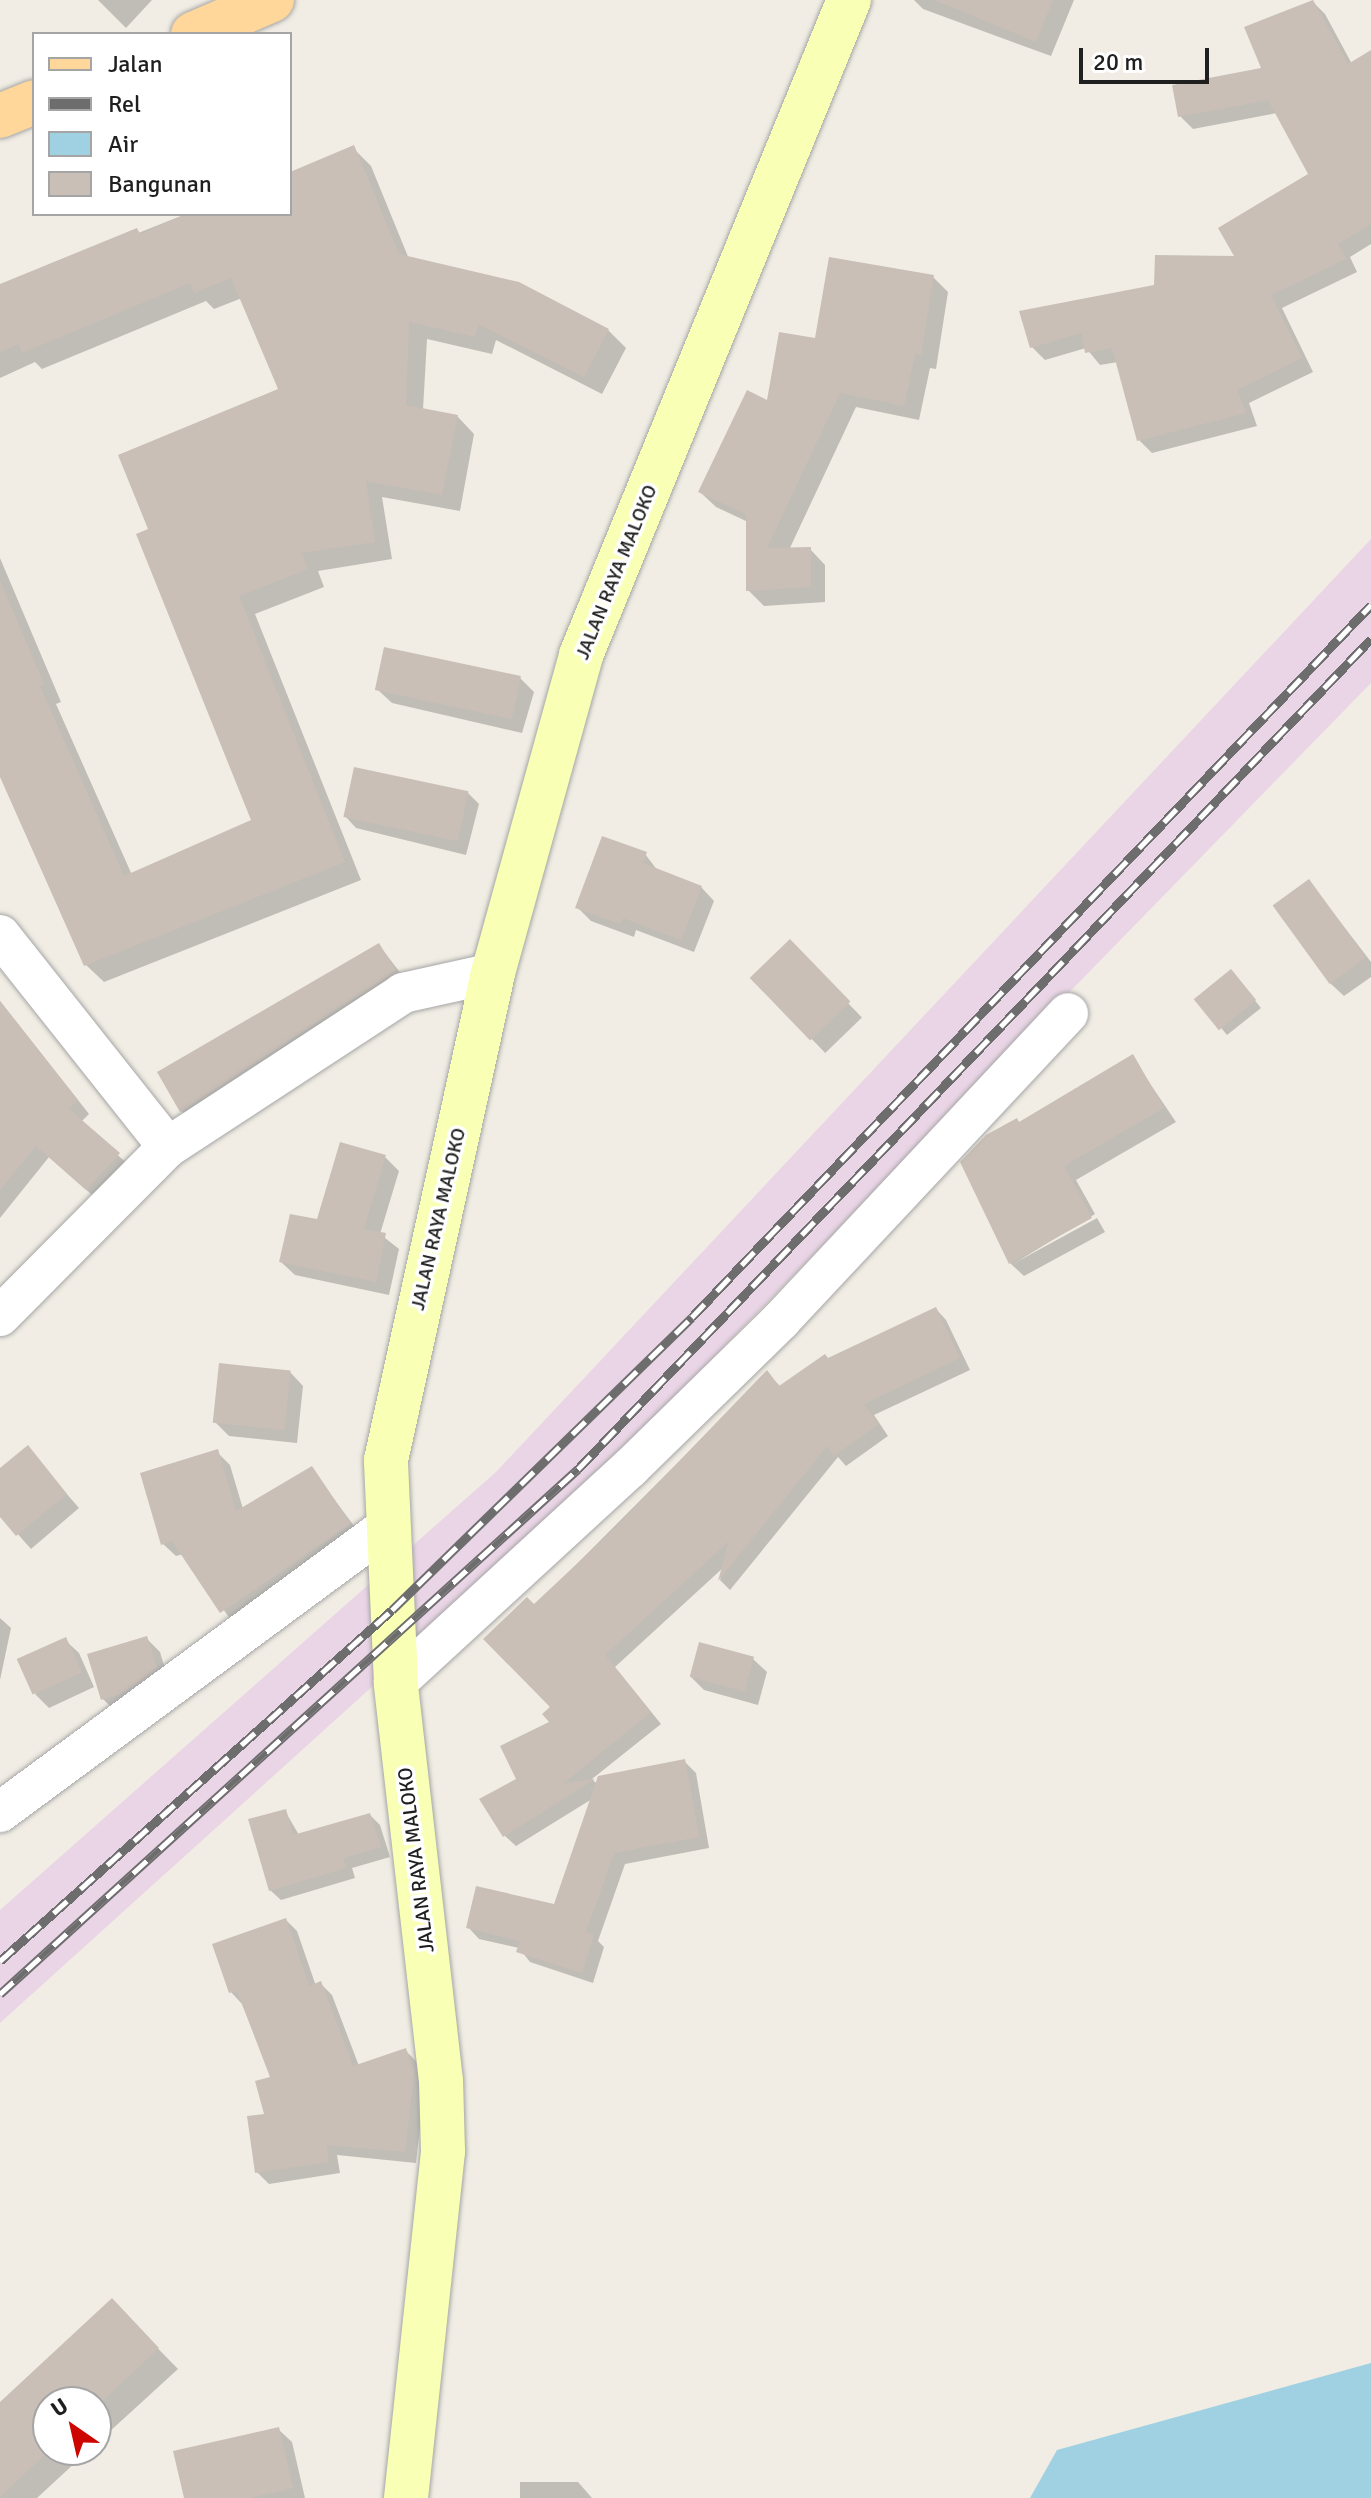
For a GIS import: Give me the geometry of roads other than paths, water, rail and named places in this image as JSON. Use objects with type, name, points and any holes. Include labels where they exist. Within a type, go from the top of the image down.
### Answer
[{"type":"main road","points":[[198,32],[272,0]]},
{"type":"main road","points":[[0,116],[32,103]]},
{"type":"street","name":"JALAN RAYA MALOKO","points":[[406,2498],[442,2199],[443,2151],[441,2081],[396,1683],[385,1528],[386,1460],[398,1394],[493,973],[581,655],[849,0]]},
{"type":"street","points":[[0,935],[168,1147]]},
{"type":"street","points":[[0,1316],[168,1147],[403,993],[493,973]]},
{"type":"street","points":[[396,1683],[630,1468],[781,1320],[1068,1013]]},
{"type":"street","points":[[0,1812],[385,1528]]},
{"type":"water","points":[[1371,2363],[1371,2498],[1030,2498],[1057,2450]]},
{"type":"railway","points":[[0,1961],[392,1610],[692,1317],[1371,605]]},
{"type":"railway","points":[[0,1994],[578,1469],[1371,639]]}]
